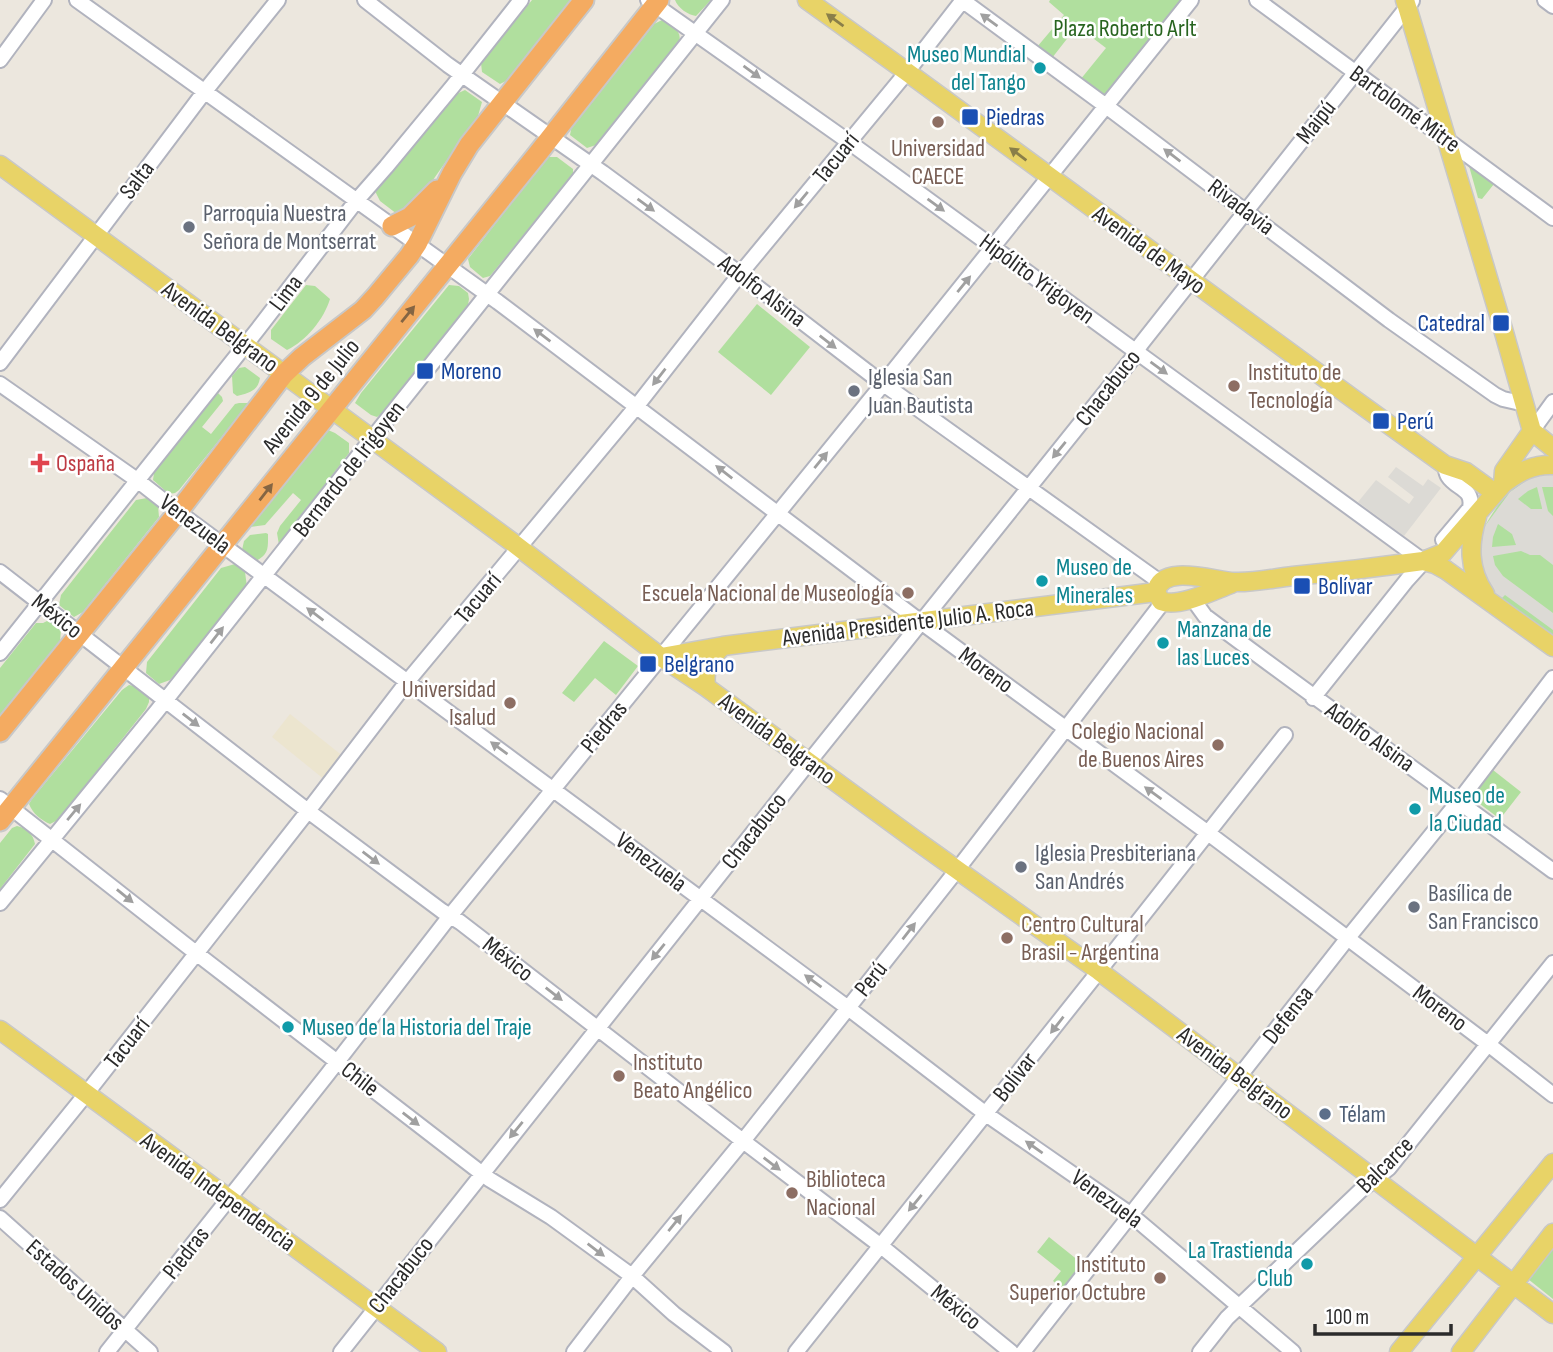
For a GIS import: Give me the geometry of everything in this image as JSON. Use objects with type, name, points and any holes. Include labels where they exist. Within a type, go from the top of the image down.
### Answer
[{"type":"highway","name":"Avenida 9 de Julio","points":[[0,732],[284,374],[363,310],[375,297],[417,244],[469,145],[584,0]]},
{"type":"highway","name":"Avenida 9 de Julio","points":[[4,809],[124,668],[550,137],[654,2]]},
{"type":"highway","points":[[392,226],[410,217],[452,173]]},
{"type":"main road","name":"Avenida de Mayo","points":[[807,0],[1445,465],[1464,470],[1499,489]]},
{"type":"main road","points":[[1408,2],[1532,431],[1553,448]]},
{"type":"main road","name":"Avenida Belgrano","points":[[0,165],[332,408],[661,657],[1099,971],[1553,1314]]},
{"type":"main road","points":[[1499,489],[1504,471],[1532,431]]},
{"type":"main road","points":[[1423,561],[1445,551],[1499,489],[1528,468],[1553,465]]},
{"type":"main road","points":[[1478,515],[1472,538],[1471,561],[1475,576],[1491,602]]},
{"type":"main road","points":[[1423,561],[1441,567],[1553,647]]},
{"type":"main road","name":"Avenida Presidente Julio A. Roca","points":[[1159,592],[1168,578],[1189,576],[1235,582],[1423,561]]},
{"type":"main road","points":[[1189,576],[1196,585],[1192,598]]},
{"type":"main road","name":"Avenida Presidente Julio A. Roca","points":[[661,657],[723,646],[1159,592],[1173,604],[1235,582]]},
{"type":"main road","points":[[706,687],[706,667],[713,655],[723,646]]},
{"type":"main road","name":"Avenida Independencia","points":[[0,1030],[436,1352]]},
{"type":"main road","points":[[1399,1352],[1553,1163]]},
{"type":"main road","points":[[1461,1352],[1505,1279],[1553,1233]]},
{"type":"street","points":[[0,60],[44,0]]},
{"type":"street","name":"Moreno","points":[[77,0],[499,302],[1553,1095]]},
{"type":"street","name":"Salta","points":[[0,363],[205,91],[278,0]]},
{"type":"street","name":"Adolfo Alsina","points":[[365,0],[448,65],[603,173],[740,274],[883,384],[1028,489],[1159,592]]},
{"type":"street","name":"Lima","points":[[0,653],[357,200],[521,0]]},
{"type":"street","name":"Bernardo de Irigoyen","points":[[0,903],[166,701],[722,0]]},
{"type":"street","name":"Tacuarí","points":[[0,1200],[86,1094],[407,682],[636,407],[740,274],[963,0]]},
{"type":"street","name":"Rivadavia","points":[[963,0],[1389,320],[1495,395],[1524,404]]},
{"type":"street","name":"Piedras","points":[[107,1352],[450,916],[994,247],[1191,0]]},
{"type":"street","name":"Bartolomé Mitre","points":[[1257,0],[1553,218]]},
{"type":"street","points":[[1545,0],[1553,6]]},
{"type":"street","name":"Hipólito Yrigoyen","points":[[654,2],[1423,561]]},
{"type":"street","name":"Maipú","points":[[1246,211],[1408,2]]},
{"type":"street","name":"Chacabuco","points":[[341,1352],[1246,211]]},
{"type":"street","name":"Venezuela","points":[[0,384],[137,480],[848,1008],[986,1114],[1130,1214],[1293,1352]]},
{"type":"street","points":[[1532,431],[1553,402]]},
{"type":"street","points":[[1313,698],[1406,580],[1439,546],[1469,508],[1469,495],[1448,477],[1445,465]]},
{"type":"street","name":"México","points":[[0,572],[308,811],[450,916],[881,1246],[1012,1352]]},
{"type":"street","name":"Perú","points":[[574,1352],[1066,729],[1159,592]]},
{"type":"street","name":"Adolfo Alsina","points":[[1192,598],[1205,616],[1313,698],[1553,871]]},
{"type":"street","name":"Defensa","points":[[1023,1352],[1459,801],[1553,678]]},
{"type":"street","name":"Bolívar","points":[[796,1352],[1285,735]]},
{"type":"street","name":"Chile","points":[[4,809],[52,838],[196,953],[482,1173],[551,1217],[632,1276],[674,1314],[724,1352]]},
{"type":"street","name":"Balcarce","points":[[1200,1352],[1239,1306],[1361,1190],[1389,1168],[1553,963]]},
{"type":"street","name":"Estados Unidos","points":[[0,1218],[150,1352]]},
{"type":"shaded area","points":[[1396,467],[1423,486],[1428,479],[1441,488],[1404,536],[1358,502],[1376,480],[1409,504],[1414,497],[1388,477]]},
{"type":"shaded area","points":[[1553,473],[1553,487],[1542,487],[1548,511],[1553,516],[1553,565],[1540,555],[1521,551],[1493,556],[1495,565],[1503,576],[1553,613],[1553,630],[1505,595],[1501,599],[1495,595],[1486,582],[1478,556],[1485,526],[1510,492],[1530,478]],"holes":[[[1537,487],[1542,509],[1531,509],[1518,499]],[[1498,524],[1512,534],[1516,545],[1492,547]]]},
{"type":"shaded area","points":[[290,714],[344,757],[325,780],[272,737]]},
{"type":"green space","points":[[532,0],[573,0],[508,80],[500,84],[482,72],[481,63]]},
{"type":"green space","points":[[675,0],[711,0],[696,16],[684,11]]},
{"type":"green space","name":"Plaza Roberto Arlt","points":[[1050,0],[1181,0],[1109,95],[1101,96],[1080,80],[1106,48],[1077,26],[1052,58],[1037,47],[1064,15]]},
{"type":"green space","points":[[662,20],[677,31],[679,42],[596,145],[587,148],[570,135],[572,125],[652,25]]},
{"type":"green space","points":[[465,90],[482,102],[478,116],[416,204],[397,214],[380,201],[375,191],[454,95]]},
{"type":"green space","points":[[549,157],[557,157],[573,169],[573,175],[490,276],[483,278],[470,267],[468,259]]},
{"type":"green space","points":[[1472,164],[1493,179],[1494,184],[1482,199],[1478,198],[1469,166]]},
{"type":"green space","points":[[306,285],[315,286],[330,299],[313,329],[287,350],[271,339],[271,330]]},
{"type":"green space","points":[[449,285],[459,286],[468,293],[468,305],[381,414],[377,417],[371,415],[355,403],[361,393]]},
{"type":"green space","points":[[757,304],[810,347],[771,395],[718,352]]},
{"type":"green space","points":[[245,367],[260,378],[259,382],[252,391],[237,396],[233,393],[232,376],[239,368]]},
{"type":"green space","points":[[218,393],[223,401],[202,427],[211,434],[235,404],[249,403],[179,490],[169,494],[153,480],[154,473],[213,394]]},
{"type":"green space","points":[[328,430],[349,443],[349,453],[279,545],[277,533],[280,526],[301,500],[293,493],[265,525],[250,527]]},
{"type":"green space","points":[[1553,473],[1553,637],[1495,595],[1485,526],[1498,505],[1516,486],[1534,477]]},
{"type":"green space","points":[[147,498],[158,506],[159,517],[83,612],[74,617],[59,605],[61,595],[136,500]]},
{"type":"green space","points":[[266,533],[267,550],[256,561],[242,550],[244,541],[250,535]]},
{"type":"green space","points":[[235,564],[245,572],[247,587],[170,680],[159,684],[146,673],[147,662],[221,568]]},
{"type":"green space","points":[[49,620],[61,629],[60,642],[0,717],[0,668],[36,623]]},
{"type":"green space","points":[[604,641],[638,666],[616,695],[595,678],[574,702],[562,693]]},
{"type":"green space","points":[[129,685],[149,697],[146,709],[58,820],[50,824],[43,821],[29,804],[32,799]]},
{"type":"green space","points":[[1493,770],[1521,792],[1500,819],[1472,798]]},
{"type":"green space","points":[[17,826],[29,832],[35,844],[0,889],[0,843],[12,828]]},
{"type":"green space","points":[[1049,1237],[1084,1265],[1064,1290],[1053,1281],[1061,1271],[1037,1252]]},
{"type":"green space","points":[[1553,1240],[1553,1299],[1528,1279]]},
{"type":"place","name":"Museo Mundial del Tango","points":[[1040,68]]},
{"type":"place","name":"Piedras","points":[[970,117]]},
{"type":"place","name":"Universidad CAECE","points":[[938,122]]},
{"type":"place","name":"Parroquia Nuestra Señora de Montserrat","points":[[189,227]]},
{"type":"place","name":"Catedral","points":[[1501,323]]},
{"type":"place","name":"Moreno","points":[[425,371]]},
{"type":"place","name":"Instituto de Tecnología","points":[[1234,386]]},
{"type":"place","name":"Iglesia San Juan Bautista","points":[[854,391]]},
{"type":"place","name":"Perú","points":[[1381,421]]},
{"type":"place","name":"Ospaña","points":[[40,463]]},
{"type":"place","name":"Museo de Minerales","points":[[1042,581]]},
{"type":"place","name":"Bolívar","points":[[1302,586]]},
{"type":"place","name":"Escuela Nacional de Museología","points":[[908,593]]},
{"type":"place","name":"Manzana de las Luces","points":[[1163,643]]},
{"type":"place","name":"Belgrano","points":[[648,664]]},
{"type":"place","name":"Universidad Isalud","points":[[510,703]]},
{"type":"place","name":"Colegio Nacional de Buenos Aires","points":[[1218,745]]},
{"type":"place","name":"Museo de la Ciudad","points":[[1415,809]]},
{"type":"place","name":"Iglesia Presbiteriana San Andrés","points":[[1021,867]]},
{"type":"place","name":"Basílica de San Francisco","points":[[1414,907]]},
{"type":"place","name":"Centro Cultural Brasil - Argentina","points":[[1007,938]]},
{"type":"place","name":"Museo de la Historia del Traje","points":[[288,1027]]},
{"type":"place","name":"Instituto Beato Angélico","points":[[619,1076]]},
{"type":"place","name":"Télam","points":[[1325,1114]]},
{"type":"place","name":"Biblioteca Nacional","points":[[792,1193]]},
{"type":"place","name":"La Trastienda Club","points":[[1307,1264]]},
{"type":"place","name":"Instituto Superior Octubre","points":[[1160,1278]]}]
